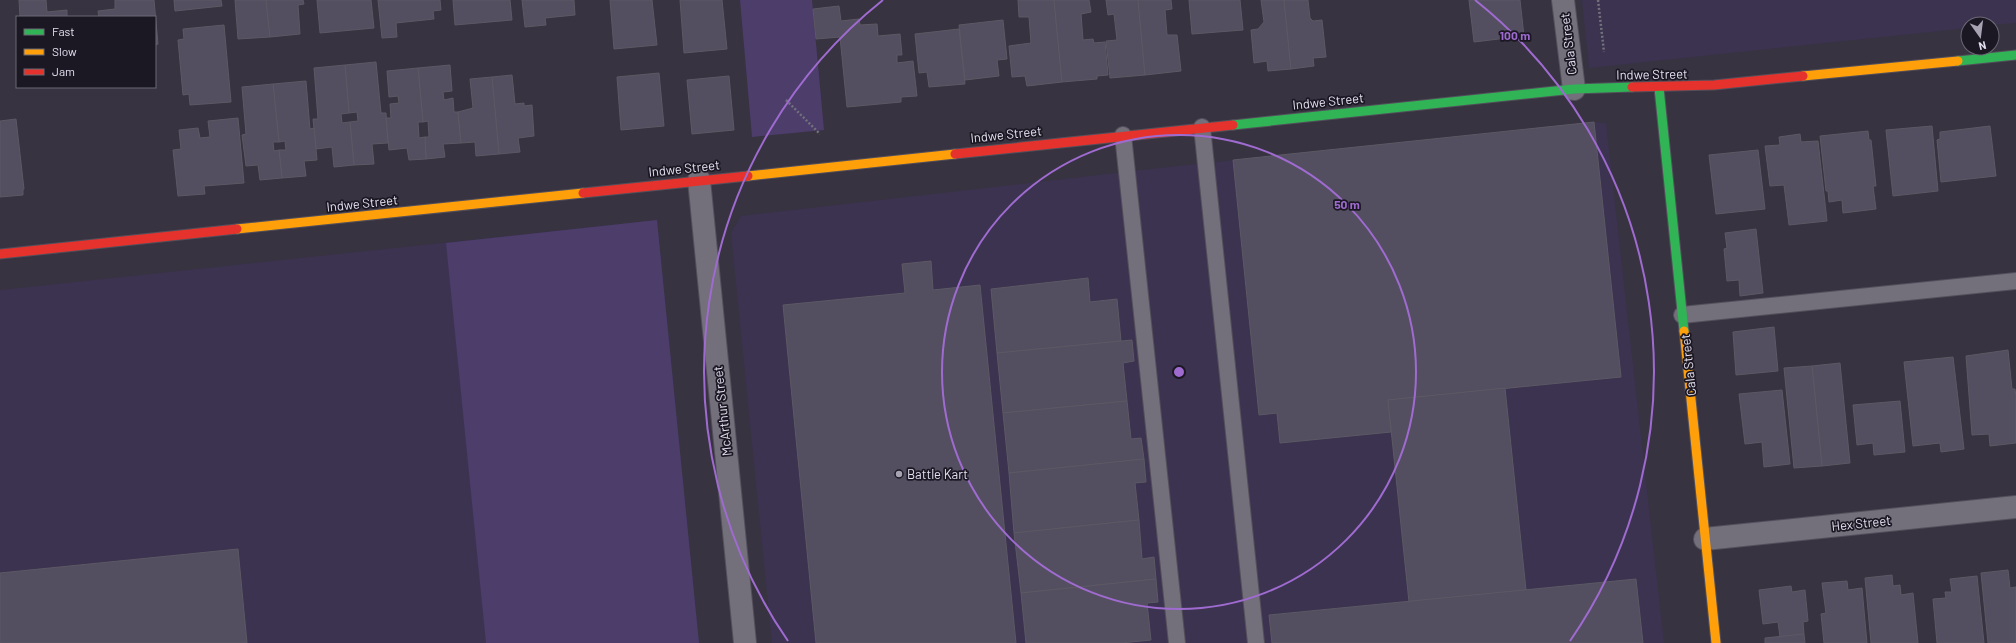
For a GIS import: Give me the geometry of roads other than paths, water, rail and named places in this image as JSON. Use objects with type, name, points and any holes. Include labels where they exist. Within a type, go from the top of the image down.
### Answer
[{"type":"street","name":"Cala Street","points":[[1563,0],[1574,89]]},
{"type":"street","name":"Indwe Street","points":[[0,254],[1123,135],[1574,89],[1659,88],[1714,85],[2016,55]]},
{"type":"street","name":"Cala Street","points":[[1659,88],[1716,643]]},
{"type":"street","name":"McArthur Street","points":[[699,180],[745,643]]},
{"type":"street","name":"Hex Street","points":[[1705,539],[2016,507]]},
{"type":"lane","points":[[1202,127],[1256,643]]},
{"type":"lane","points":[[1123,135],[1177,643]]},
{"type":"lane","points":[[1682,315],[2016,280]]},
{"type":"place","name":"Battle Kart","points":[[899,474]]}]
